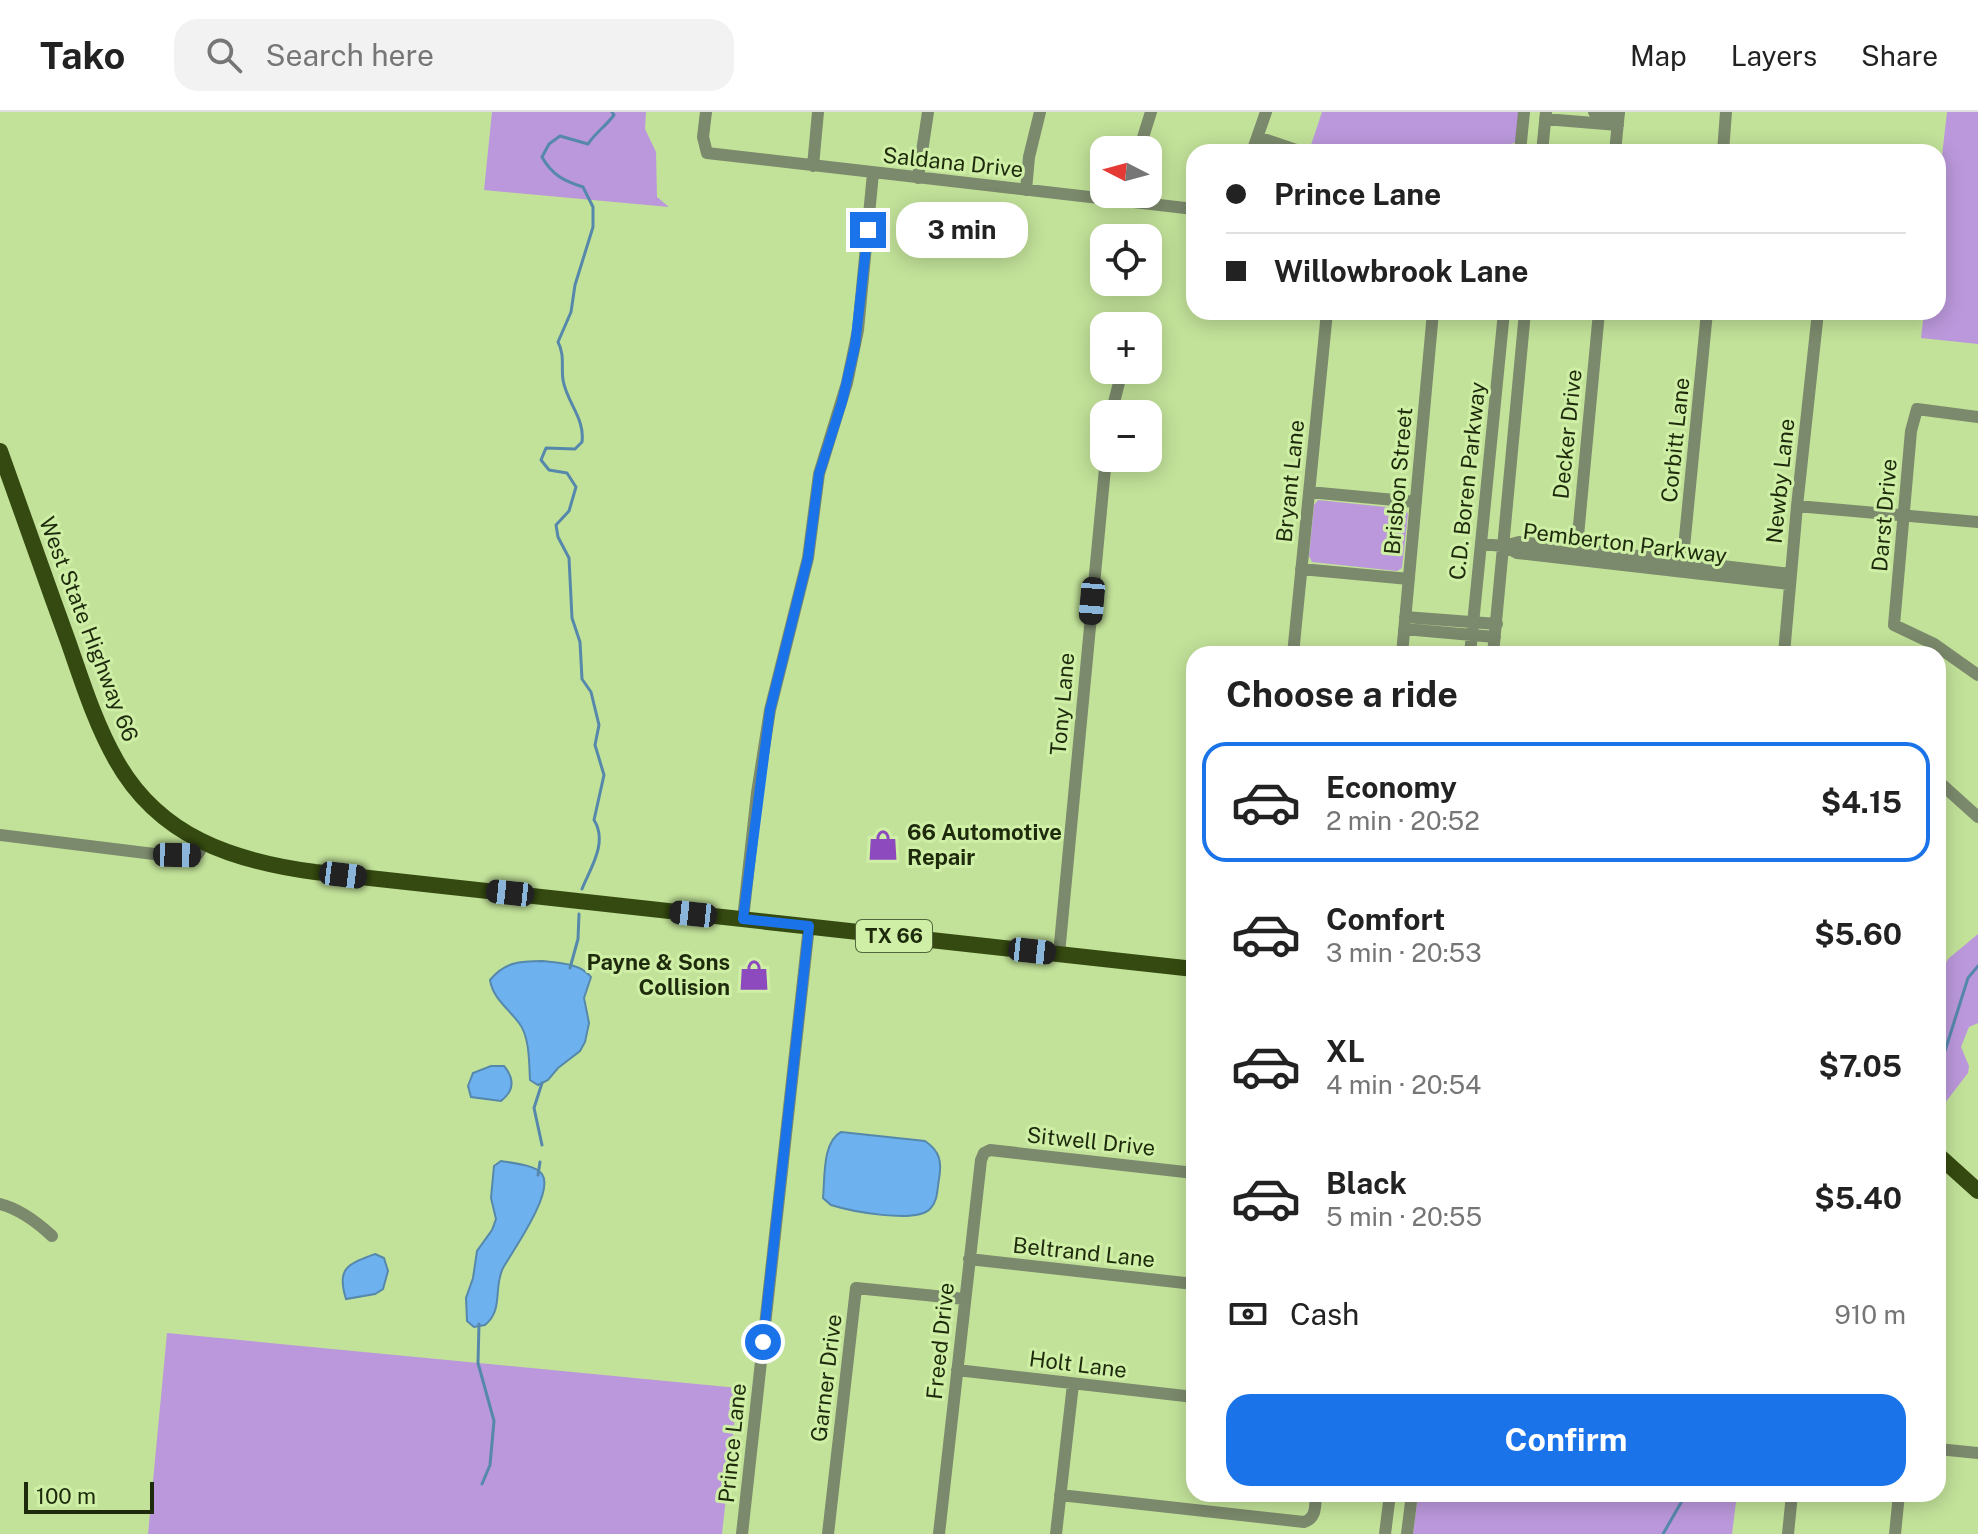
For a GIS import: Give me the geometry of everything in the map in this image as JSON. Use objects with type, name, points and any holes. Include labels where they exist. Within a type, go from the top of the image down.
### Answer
[{"type":"main road","name":"West State Highway 66","points":[[0,451],[110,751],[142,796],[177,826],[233,856],[276,866],[1186,968]]},
{"type":"main road","points":[[1946,1162],[1978,1191]]},
{"type":"street","name":"Saldana Drive","points":[[706,112],[703,137],[707,153],[1090,195]]},
{"type":"street","points":[[813,166],[818,112]]},
{"type":"street","points":[[918,178],[928,112]]},
{"type":"street","points":[[1026,190],[1029,157],[1040,112]]},
{"type":"street","points":[[1143,136],[1151,112]]},
{"type":"street","points":[[1255,144],[1266,112]]},
{"type":"street","points":[[1521,144],[1524,112]]},
{"type":"street","points":[[1594,112],[1619,117]]},
{"type":"street","points":[[1724,144],[1726,112]]},
{"type":"street","points":[[1543,144],[1545,116],[1619,117]]},
{"type":"street","points":[[1616,144],[1619,117]]},
{"type":"street","points":[[1258,137],[1279,144]]},
{"type":"street","points":[[743,919],[770,710],[806,569],[819,474],[847,383],[858,330],[873,173]]},
{"type":"street","name":"Saldana Drive","points":[[1162,203],[1186,208]]},
{"type":"street","name":"Bryant Lane","points":[[1294,646],[1326,320]]},
{"type":"street","name":"Brisbon Street","points":[[1403,646],[1432,320]]},
{"type":"street","name":"C.D. Boren Parkway","points":[[1471,646],[1503,320]]},
{"type":"street","name":"C.D. Boren Parkway","points":[[1494,646],[1524,320]]},
{"type":"street","name":"Decker Drive","points":[[1576,554],[1598,320]]},
{"type":"street","name":"Corbitt Lane","points":[[1682,566],[1706,320]]},
{"type":"street","name":"Newby Lane","points":[[1785,646],[1817,320]]},
{"type":"street","name":"Darst Drive","points":[[1937,646],[1894,625],[1911,431],[1917,409],[1978,417]]},
{"type":"street","name":"Tony Lane","points":[[1059,954],[1105,472]]},
{"type":"street","points":[[1309,492],[1416,502]]},
{"type":"street","points":[[1797,506],[1978,522]]},
{"type":"street","name":"Pemberton Parkway","points":[[1481,544],[1504,546],[1519,542],[1576,554],[1791,579]]},
{"type":"street","points":[[1301,569],[1409,579]]},
{"type":"street","points":[[1405,623],[1496,631]]},
{"type":"street","name":"Darst Drive","points":[[1946,652],[1978,675]]},
{"type":"street","points":[[1946,788],[1978,817]]},
{"type":"street","points":[[0,835],[154,854],[197,855],[205,843]]},
{"type":"street","name":"Prince Lane","points":[[742,1534],[809,926]]},
{"type":"street","name":"Sitwell Drive","points":[[984,1153],[990,1150],[1186,1172]]},
{"type":"street","name":"Freed Drive","points":[[939,1534],[969,1259],[984,1153]]},
{"type":"street","points":[[0,1204],[30,1218],[52,1236]]},
{"type":"street","name":"Beltrand Lane","points":[[969,1259],[1186,1283]]},
{"type":"street","name":"Garner Drive","points":[[828,1534],[856,1288],[965,1299]]},
{"type":"street","name":"Holt Lane","points":[[957,1370],[1186,1396]]},
{"type":"street","points":[[1056,1534],[1073,1384]]},
{"type":"street","points":[[1946,1450],[1978,1453]]},
{"type":"street","points":[[1060,1495],[1304,1522],[1314,1514],[1315,1502]]},
{"type":"street","points":[[1385,1534],[1389,1502]]},
{"type":"street","points":[[1407,1534],[1411,1502]]},
{"type":"street","points":[[1788,1534],[1791,1502]]},
{"type":"street","points":[[1895,1534],[1898,1502]]},
{"type":"shaded area","points":[[492,112],[646,112],[645,129],[656,152],[657,197],[669,207],[484,190]]},
{"type":"shaded area","points":[[1322,112],[1519,112],[1517,142],[1511,144],[1311,144]]},
{"type":"shaded area","points":[[1947,112],[1978,112],[1978,344],[1921,338],[1923,320],[1946,320],[1946,144],[1943,144]]},
{"type":"shaded area","points":[[1318,500],[1405,509],[1408,514],[1402,568],[1397,571],[1312,562],[1309,556],[1314,505]]},
{"type":"shaded area","points":[[1978,934],[1978,1023],[1969,1027],[1961,1047],[1969,1066],[1968,1073],[1946,1102],[1946,963]]},
{"type":"shaded area","points":[[167,1333],[738,1388],[722,1534],[148,1534]]},
{"type":"shaded area","points":[[1417,1502],[1736,1502],[1732,1534],[1413,1534]]},
{"type":"water","points":[[542,961],[575,966],[591,977],[584,998],[589,1023],[585,1042],[580,1051],[548,1080],[538,1085],[530,1080],[523,1029],[498,998],[490,980],[501,969],[513,964]]},
{"type":"water","points":[[491,1066],[504,1066],[511,1080],[511,1089],[501,1101],[471,1097],[468,1086],[473,1073]]},
{"type":"water","points":[[841,1132],[925,1141],[930,1145],[939,1157],[940,1167],[933,1206],[922,1213],[897,1216],[831,1205],[823,1198],[827,1152]]},
{"type":"water","points":[[501,1161],[539,1171],[544,1183],[543,1194],[531,1222],[503,1268],[491,1319],[485,1325],[474,1327],[467,1321],[466,1298],[477,1251],[496,1219],[491,1198],[494,1166]]},
{"type":"water","points":[[375,1254],[384,1258],[388,1271],[383,1289],[375,1294],[346,1299],[343,1280],[347,1269],[351,1264]]},
{"type":"waterway","points":[[582,889],[599,846],[598,828],[594,820],[604,775],[595,745],[599,725],[591,692],[582,679],[580,642],[572,618],[569,558],[558,537],[556,525],[569,511],[576,487],[567,473],[549,470],[541,460],[546,448],[575,449],[582,442],[581,425],[563,380],[558,342],[571,312],[575,285],[593,227],[593,207],[583,187],[559,176],[542,157],[549,144],[560,136],[588,144],[614,115],[612,112]]},
{"type":"waterway","points":[[570,968],[578,939],[579,914]]},
{"type":"waterway","points":[[1946,1048],[1968,978],[1978,966]]},
{"type":"waterway","points":[[542,1083],[534,1108],[542,1145]]},
{"type":"waterway","points":[[538,1175],[540,1162]]},
{"type":"waterway","points":[[479,1324],[478,1363],[494,1421],[490,1465],[482,1484]]},
{"type":"waterway","points":[[1663,1534],[1681,1502]]},
{"type":"place","name":"66 Automotive Repair","points":[[883,845]]},
{"type":"place","name":"Payne & Sons Collision","points":[[754,975]]},
{"type":"route","points":[[763,1342],[809,926],[743,919],[770,710],[808,558],[819,474],[842,402],[855,346],[868,230]]}]
